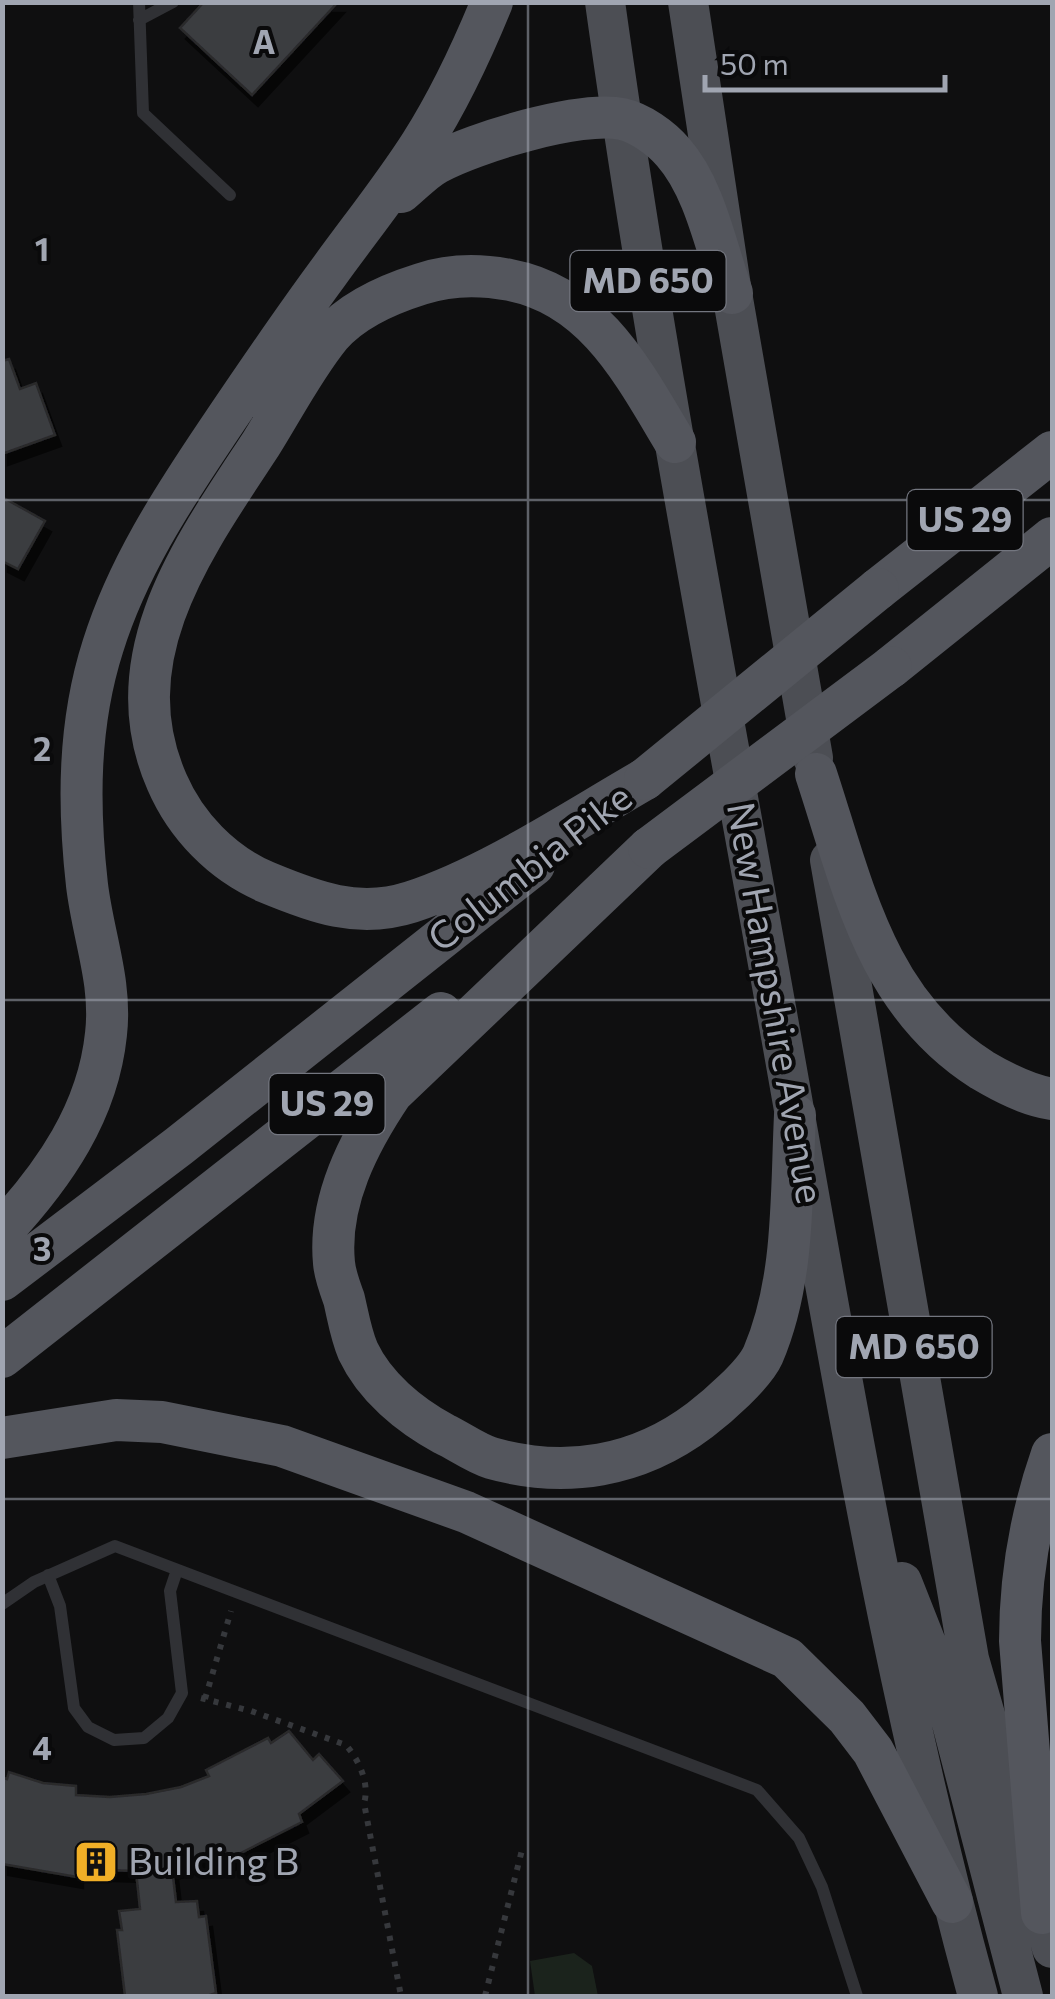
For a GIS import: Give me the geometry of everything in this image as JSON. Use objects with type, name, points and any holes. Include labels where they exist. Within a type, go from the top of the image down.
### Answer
[{"type":"highway","points":[[2,1230],[59,1164],[86,1112],[106,1038],[105,970],[88,888],[82,820],[82,734],[103,646],[139,556],[280,338],[422,143],[473,48],[492,2]]},
{"type":"highway","points":[[366,221],[436,164],[517,132],[586,120],[622,119],[657,136],[676,154],[698,196],[732,293]]},
{"type":"highway","points":[[644,779],[499,862],[409,903],[351,911],[295,894],[246,873],[209,844],[178,808],[157,758],[148,716],[149,671],[159,623],[187,565],[238,479],[332,334],[383,296],[447,276],[491,276],[535,284],[563,298],[596,324],[634,373],[675,442]]},
{"type":"highway","name":"Columbia Pike","points":[[2,1280],[179,1146],[1052,452]]},
{"type":"highway","name":"Columbia Pike","points":[[2,1357],[649,848],[891,667],[1052,538]]},
{"type":"highway","points":[[935,631],[1052,576]]},
{"type":"highway","points":[[816,774],[861,910],[882,962],[905,1000],[934,1034],[965,1059],[1003,1083],[1052,1099]]},
{"type":"highway","points":[[649,848],[392,1093],[367,1131],[348,1173],[336,1218],[334,1263],[358,1351],[386,1390],[417,1419],[489,1458],[566,1469],[620,1462],[671,1442],[713,1410],[761,1360],[780,1306],[789,1253],[795,1115]]},
{"type":"highway","points":[[2,1438],[116,1420],[162,1422],[282,1446],[466,1512],[787,1658],[847,1717],[873,1751],[952,1902]]},
{"type":"highway","points":[[1048,1930],[1020,1642],[1020,1606],[1030,1538],[1052,1454]]},
{"type":"main road","name":"New Hampshire Avenue","points":[[605,2],[675,442],[856,1467],[952,1902],[978,1996]]},
{"type":"main road","name":"New Hampshire Avenue","points":[[688,2],[732,293],[969,1659],[1048,1930]]},
{"type":"main road","points":[[856,1467],[941,1681],[1023,1996]]},
{"type":"lane","points":[[138,2],[144,114],[230,195]]},
{"type":"lane","points":[[139,20],[173,2]]},
{"type":"lane","points":[[2,1604],[48,1575],[115,1546],[757,1790],[799,1838],[822,1886],[857,1996]]},
{"type":"lane","points":[[48,1575],[60,1606],[74,1708],[88,1727],[114,1740],[144,1738],[168,1718],[182,1692],[170,1591],[177,1570]]},
{"type":"path","points":[[222,1607],[232,1611],[201,1698],[346,1745],[354,1754],[368,1790],[364,1803],[401,1996]]},
{"type":"path","points":[[485,1996],[523,1846]]},
{"type":"shaded area","points":[[574,1953],[592,1966],[598,1996],[535,1996],[530,1961]]},
{"type":"building","points":[[204,2],[338,2],[252,95],[180,28]]},
{"type":"building","points":[[9,359],[20,389],[36,383],[55,435],[2,454],[2,361]]},
{"type":"building","points":[[2,497],[45,521],[18,569],[2,561]]},
{"type":"building","name":"Building B","points":[[289,1731],[313,1760],[319,1754],[343,1781],[299,1814],[302,1822],[229,1859],[225,1849],[172,1868],[176,1902],[197,1901],[199,1917],[206,1916],[216,1993],[125,1996],[117,1930],[122,1930],[119,1911],[140,1909],[136,1871],[77,1869],[77,1877],[2,1864],[2,1777],[7,1779],[9,1772],[43,1783],[76,1786],[76,1795],[146,1794],[209,1776],[206,1770],[268,1738],[271,1743]]},
{"type":"place","name":"Building B","points":[[96,1862]]}]
